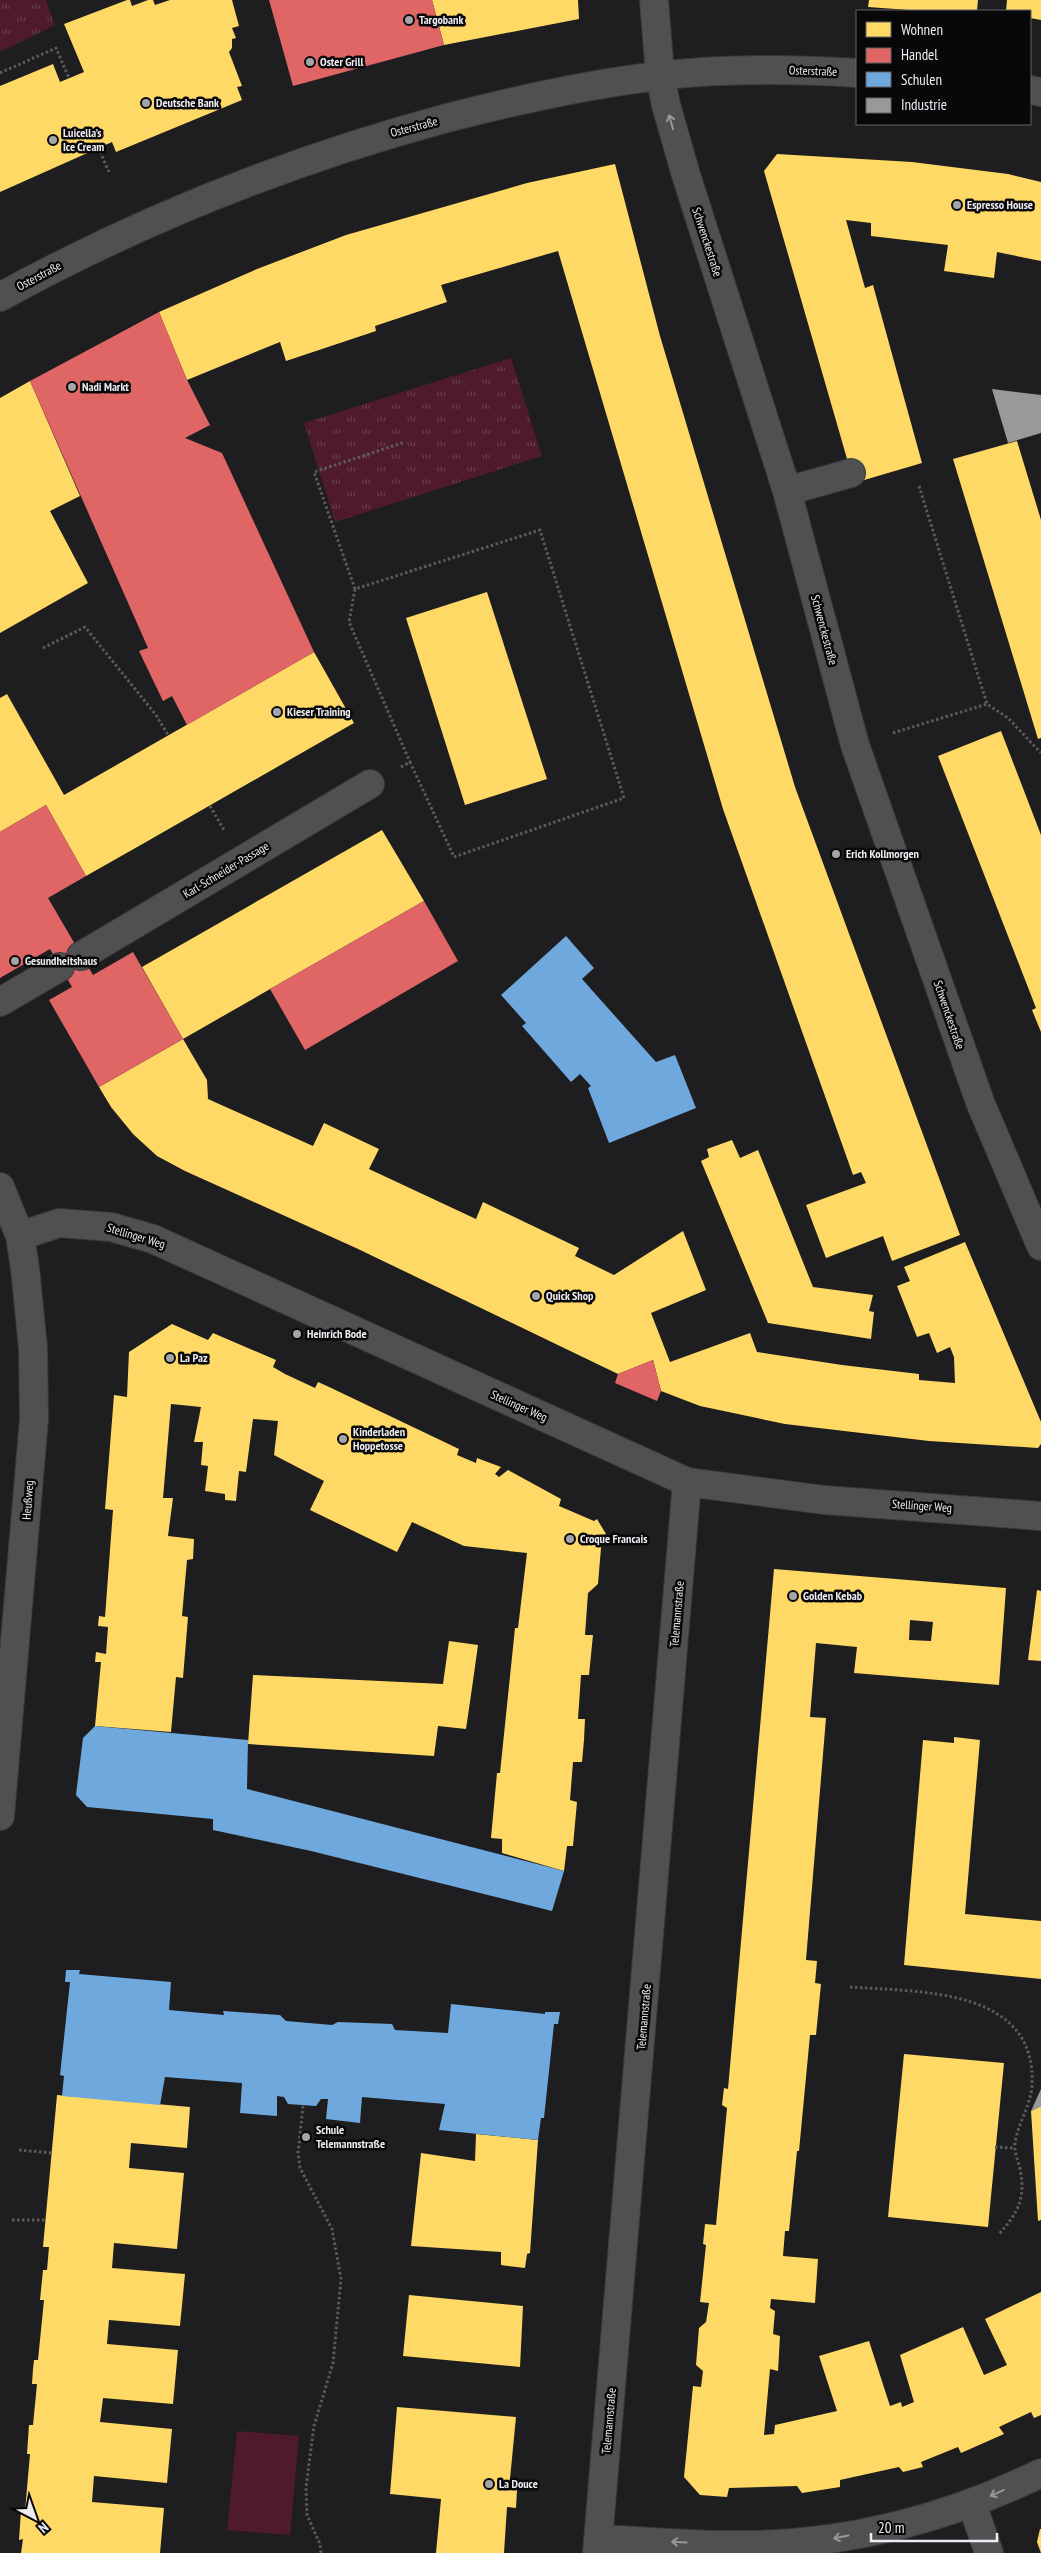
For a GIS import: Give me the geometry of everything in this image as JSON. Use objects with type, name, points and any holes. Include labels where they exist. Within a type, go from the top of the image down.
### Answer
[{"type":"street","name":"Schwenckestraße","points":[[654,0],[660,76],[666,105],[684,169],[787,491],[855,745],[980,1102],[1041,1246]]},
{"type":"street","name":"Osterstraße","points":[[0,297],[50,270],[149,222],[292,166],[385,135],[484,109],[587,87],[660,76],[756,70],[856,73]]},
{"type":"street","points":[[787,491],[851,473]]},
{"type":"street","name":"Karl-Schneider-Passage","points":[[0,1002],[370,784]]},
{"type":"street","name":"Heußweg","points":[[0,1187],[20,1236],[33,1348],[34,1419],[0,1816]]},
{"type":"street","name":"Stellinger Weg","points":[[20,1236],[59,1223],[111,1227],[153,1239],[687,1482],[824,1500],[1041,1516]]},
{"type":"street","name":"Telemannstraße","points":[[598,2546],[687,1482]]},
{"type":"street","points":[[598,2546],[744,2545],[822,2540],[898,2526],[972,2504],[1041,2473]]},
{"type":"street","points":[[972,2504],[989,2553]]},
{"type":"path","points":[[0,73],[56,48],[69,78]]},
{"type":"path","points":[[98,147],[109,172]]},
{"type":"path","points":[[354,589],[540,530],[624,798],[454,857],[349,622],[354,589],[314,472],[405,442]]},
{"type":"path","points":[[919,486],[987,704],[1008,718],[1034,748],[1041,753]]},
{"type":"path","points":[[43,648],[84,627],[156,715],[168,735]]},
{"type":"path","points":[[894,733],[987,704]]},
{"type":"path","points":[[370,784],[410,762]]},
{"type":"path","points":[[850,1986],[945,1995],[977,2003],[1001,2016],[1020,2032],[1030,2058],[1032,2086],[1027,2107],[1017,2131],[1014,2148],[1020,2172],[1022,2195],[1014,2216],[999,2234]]},
{"type":"path","points":[[303,2106],[298,2153],[300,2168],[332,2229],[341,2279],[333,2363],[314,2426],[306,2487],[307,2515],[320,2544],[321,2553]]},
{"type":"path","points":[[995,2147],[1014,2148]]},
{"type":"path","points":[[19,2150],[52,2153]]},
{"type":"path","points":[[12,2220],[45,2220]]},
{"type":"green space","points":[[0,0],[46,0],[55,25],[0,52]]},
{"type":"green space","points":[[511,358],[542,456],[335,522],[304,423]]},
{"type":"green space","points":[[237,2431],[299,2436],[290,2535],[227,2530]]},
{"type":"building: Wohnen","points":[[130,0],[132,6],[148,0],[153,0],[155,5],[170,0],[232,0],[239,26],[232,28],[236,38],[232,39],[232,48],[229,52],[242,86],[237,87],[242,100],[116,152],[112,142],[0,192],[0,86],[53,64],[60,82],[84,72],[64,24]]},
{"type":"building: Wohnen","points":[[432,0],[578,0],[579,19],[444,45]]},
{"type":"building: Wohnen","points":[[869,0],[978,0],[977,10],[909,10],[868,7]]},
{"type":"building: Wohnen","points":[[1007,0],[1041,0],[1041,20],[1031,18],[1031,10],[1006,10]]},
{"type":"building: Wohnen","points":[[777,154],[912,162],[1008,174],[1041,182],[1041,261],[997,252],[994,278],[944,271],[948,245],[871,236],[871,223],[846,220],[865,288],[873,285],[922,463],[854,483],[764,171]]},
{"type":"building: Wohnen","points":[[615,164],[660,336],[795,787],[960,1235],[892,1261],[883,1236],[826,1258],[806,1205],[866,1183],[861,1172],[853,1175],[723,809],[558,251],[441,285],[447,302],[375,326],[376,331],[286,361],[280,342],[187,380],[159,312],[257,269],[346,235],[527,183]]},
{"type":"building: Wohnen","points":[[30,381],[80,496],[50,511],[88,583],[0,633],[0,398]]},
{"type":"building: Wohnen","points":[[1017,441],[1041,520],[1041,738],[1038,739],[953,459]]},
{"type":"building: Wohnen","points":[[487,592],[547,779],[465,805],[406,618]]},
{"type":"building: Wohnen","points":[[314,652],[354,723],[86,876],[46,805],[0,832],[0,698],[7,694],[64,795]]},
{"type":"building: Wohnen","points":[[1001,731],[1041,835],[1041,1032],[1032,1010],[1036,1008],[938,756]]},
{"type":"building: Wohnen","points":[[382,830],[424,901],[183,1039],[142,967]]},
{"type":"building: Wohnen","points":[[183,1039],[207,1080],[208,1099],[313,1146],[324,1123],[379,1149],[369,1169],[476,1219],[483,1202],[579,1248],[575,1256],[614,1275],[683,1231],[706,1290],[651,1313],[670,1362],[750,1333],[757,1352],[919,1374],[919,1380],[955,1383],[954,1357],[950,1347],[937,1353],[929,1333],[917,1337],[897,1286],[910,1281],[904,1267],[965,1242],[1041,1422],[1041,1444],[1038,1448],[929,1441],[785,1424],[700,1406],[661,1391],[653,1360],[618,1374],[356,1248],[185,1171],[157,1156],[133,1134],[111,1107],[99,1087]]},
{"type":"building: Wohnen","points":[[732,1140],[740,1158],[758,1150],[813,1287],[873,1295],[869,1311],[874,1312],[871,1339],[768,1323],[701,1161],[709,1157],[707,1149]]},
{"type":"building: Wohnen","points":[[172,1324],[208,1340],[213,1333],[276,1360],[273,1367],[285,1374],[315,1388],[318,1382],[327,1386],[459,1449],[457,1455],[476,1463],[477,1458],[501,1467],[495,1474],[499,1477],[508,1470],[561,1499],[559,1506],[594,1521],[597,1519],[606,1534],[602,1536],[598,1584],[588,1593],[585,1635],[593,1635],[589,1675],[581,1675],[578,1719],[585,1719],[584,1740],[582,1762],[573,1762],[570,1800],[577,1802],[573,1846],[567,1846],[564,1871],[502,1853],[502,1839],[491,1838],[497,1773],[500,1773],[515,1628],[518,1628],[527,1553],[464,1546],[412,1522],[397,1552],[310,1510],[324,1481],[274,1455],[278,1421],[253,1419],[246,1472],[239,1471],[236,1501],[225,1500],[225,1494],[205,1491],[208,1466],[201,1465],[203,1442],[194,1442],[201,1407],[171,1404],[163,1498],[173,1498],[168,1536],[194,1539],[193,1559],[187,1560],[182,1616],[188,1617],[183,1678],[176,1677],[171,1732],[95,1726],[101,1662],[95,1662],[96,1652],[106,1654],[108,1627],[98,1626],[99,1616],[105,1617],[113,1510],[105,1509],[114,1395],[127,1397],[129,1352]]},
{"type":"building: Wohnen","points":[[774,1569],[1006,1588],[999,1685],[854,1673],[857,1647],[816,1643],[810,1717],[826,1718],[806,1960],[817,1961],[815,1983],[821,1984],[816,2035],[810,2035],[799,2151],[797,2151],[789,2231],[785,2231],[783,2256],[818,2259],[815,2303],[771,2299],[770,2308],[775,2311],[773,2334],[780,2336],[778,2371],[770,2369],[764,2435],[774,2434],[775,2425],[837,2411],[819,2356],[869,2341],[890,2406],[901,2402],[902,2407],[914,2402],[900,2355],[963,2327],[984,2375],[1007,2365],[985,2319],[1041,2292],[1041,2415],[1034,2418],[1031,2412],[999,2427],[1004,2434],[961,2453],[958,2447],[921,2462],[923,2467],[903,2472],[899,2467],[840,2480],[840,2487],[802,2493],[797,2486],[729,2488],[727,2497],[700,2495],[684,2477],[693,2386],[701,2387],[703,2371],[696,2365],[699,2328],[706,2322],[709,2303],[700,2302],[706,2245],[703,2244],[705,2224],[716,2225],[727,2108],[722,2105],[724,2088],[728,2089]],"holes":[[[910,1620],[933,1622],[931,1641],[909,1640]]]},
{"type":"building: Wohnen","points":[[1037,1590],[1041,1591],[1041,1661],[1028,1660]]},
{"type":"building: Wohnen","points":[[449,1641],[478,1645],[466,1729],[438,1726],[434,1756],[248,1744],[253,1675],[443,1684]]},
{"type":"building: Wohnen","points":[[954,1737],[980,1740],[965,1914],[1041,1921],[1041,1979],[904,1965],[923,1740],[954,1743]]},
{"type":"building: Wohnen","points":[[904,2054],[1004,2063],[988,2227],[888,2217]]},
{"type":"building: Wohnen","points":[[57,2095],[190,2107],[187,2148],[131,2143],[129,2168],[184,2173],[177,2249],[114,2243],[112,2268],[185,2274],[180,2326],[109,2320],[107,2344],[178,2350],[173,2404],[103,2398],[100,2422],[172,2429],[167,2483],[94,2476],[92,2502],[164,2508],[160,2553],[21,2553],[23,2539],[19,2540],[21,2511],[25,2511],[30,2454],[27,2454],[29,2425],[33,2425],[37,2384],[32,2384],[33,2369],[34,2360],[38,2360],[44,2300],[40,2300],[43,2270],[47,2270],[49,2247],[43,2247]]},
{"type":"building: Wohnen","points":[[1041,2106],[1041,2220],[1038,2221],[1031,2111]]},
{"type":"building: Wohnen","points":[[476,2134],[538,2140],[530,2253],[527,2254],[525,2268],[501,2265],[501,2252],[411,2246],[421,2153],[475,2161]]},
{"type":"building: Wohnen","points":[[409,2295],[523,2306],[520,2367],[403,2356]]},
{"type":"building: Wohnen","points":[[397,2407],[516,2417],[509,2489],[517,2490],[516,2508],[507,2507],[504,2553],[436,2553],[441,2499],[390,2494]]},
{"type":"building: Wohnen","points":[[1041,2529],[1041,2553],[1037,2542]]},
{"type":"building: Handel","points":[[269,0],[432,0],[444,45],[293,86]]},
{"type":"building: Handel","points":[[159,312],[187,380],[210,425],[185,438],[222,453],[314,652],[187,725],[172,696],[163,701],[139,651],[148,648],[30,381]]},
{"type":"building: Handel","name":"Gesundheitshaus","points":[[46,805],[86,876],[48,898],[93,975],[133,952],[183,1039],[99,1087],[49,1000],[72,987],[50,949],[0,978],[0,832]]},
{"type":"building: Handel","points":[[424,901],[458,961],[305,1050],[270,989]]},
{"type":"building: Handel","points":[[653,1360],[661,1391],[657,1401],[615,1383],[618,1374]]},
{"type":"building: Schulen","points":[[566,936],[594,968],[582,979],[656,1062],[675,1055],[696,1108],[609,1143],[588,1088],[591,1086],[580,1074],[571,1082],[522,1026],[526,1023],[501,995]]},
{"type":"building: Schulen","points":[[95,1726],[248,1740],[247,1789],[564,1871],[552,1911],[311,1851],[213,1830],[213,1819],[87,1807],[76,1795],[83,1738]]},
{"type":"building: Schulen","points":[[66,1970],[80,1970],[79,1974],[171,1982],[169,2010],[224,2015],[223,2011],[280,2015],[286,2021],[332,2025],[338,2022],[392,2024],[395,2030],[448,2033],[451,2004],[545,2014],[545,2012],[560,2012],[558,2024],[554,2024],[544,2118],[541,2118],[538,2140],[439,2130],[445,2104],[362,2097],[360,2123],[326,2119],[328,2099],[321,2099],[316,2106],[288,2104],[284,2097],[277,2096],[277,2116],[240,2113],[242,2083],[165,2077],[160,2105],[62,2096],[64,2076],[60,2075],[70,1982],[65,1982]]},
{"type":"building: Industrie","points":[[992,389],[1041,395],[1041,433],[1008,443]]},
{"type":"building: Industrie","points":[[1041,2089],[1041,2106],[1031,2111]]},
{"type":"place","name":"Targobank","points":[[409,20]]},
{"type":"place","name":"Oster Grill","points":[[310,62]]},
{"type":"place","name":"Deutsche Bank","points":[[146,103]]},
{"type":"place","name":"Luicella’s Ice Cream","points":[[53,140]]},
{"type":"place","name":"Espresso House","points":[[957,205]]},
{"type":"place","name":"Nadi Markt","points":[[72,387]]},
{"type":"place","name":"Kieser Training","points":[[277,712]]},
{"type":"place","name":"Erich Kollmorgen","points":[[836,854]]},
{"type":"place","name":"Gesundheitshaus","points":[[15,961]]},
{"type":"place","name":"Quick Shop","points":[[536,1296]]},
{"type":"place","name":"Heinrich Bode","points":[[297,1334]]},
{"type":"place","name":"La Paz","points":[[170,1358]]},
{"type":"place","name":"Kinderladen Hoppetosse","points":[[343,1439]]},
{"type":"place","name":"Croque Francais","points":[[570,1539]]},
{"type":"place","name":"Golden Kebab","points":[[793,1596]]},
{"type":"place","name":"Schule Telemannstraße","points":[[306,2137]]},
{"type":"place","name":"La Douce","points":[[489,2484]]}]
